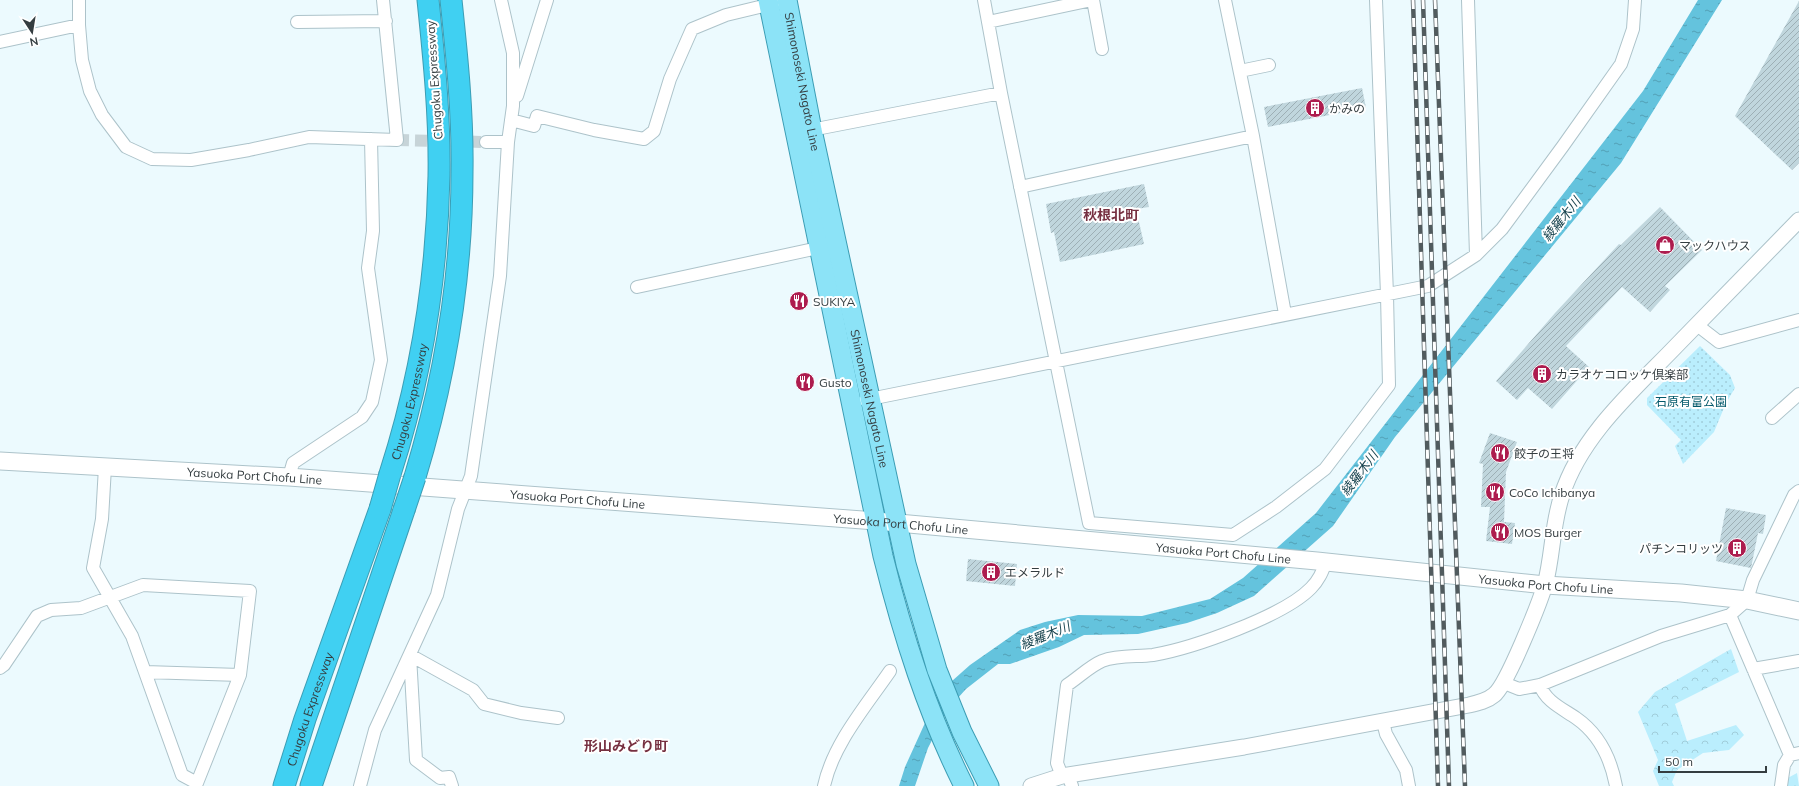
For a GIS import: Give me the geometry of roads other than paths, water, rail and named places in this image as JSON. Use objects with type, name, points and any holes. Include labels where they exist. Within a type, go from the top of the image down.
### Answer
[{"type":"highway","name":"Chugoku Expressway","points":[[284,786],[305,720],[380,509],[400,442],[417,371],[429,307],[436,243],[439,175],[437,85],[428,0]]},
{"type":"highway","name":"Chugoku Expressway","points":[[312,786],[415,477],[441,377],[453,310],[460,243],[462,172],[459,82],[451,0]]},
{"type":"main road","name":"Shimonoseki Nagato Line","points":[[787,1],[818,248],[876,521],[899,619],[922,690],[945,748],[964,786]]},
{"type":"main road","name":"Shimonoseki Nagato Line","points":[[768,2],[804,131],[869,399],[906,564],[937,670],[962,732],[989,786]]},
{"type":"main road","name":"Yasuoka Port Chofu Line","points":[[0,461],[289,477],[876,521],[1322,561],[1545,585],[1747,600],[1799,611]]},
{"type":"street","points":[[79,0],[78,25],[82,60],[90,91],[102,115],[126,147],[152,159],[191,160],[249,150],[308,137],[397,140],[383,0]]},
{"type":"street","points":[[360,786],[375,730],[437,595],[458,509],[471,476],[494,326],[502,245],[508,142],[513,106],[513,53],[501,0]]},
{"type":"street","points":[[513,106],[547,0]]},
{"type":"street","points":[[984,0],[1001,93],[1055,362],[1089,523],[1233,535],[1276,507],[1325,469],[1389,386],[1376,0]]},
{"type":"street","points":[[988,22],[1092,0],[1102,49]]},
{"type":"street","points":[[1225,0],[1254,136],[1285,314]]},
{"type":"street","points":[[1468,0],[1476,255]]},
{"type":"street","points":[[850,404],[1428,286],[1476,255],[1502,229],[1595,102],[1621,64],[1633,29],[1636,0]]},
{"type":"street","points":[[511,120],[534,126],[537,116],[594,130],[644,139],[654,131],[670,79],[692,29],[726,15],[768,2],[787,1]]},
{"type":"street","points":[[297,22],[386,21]]},
{"type":"street","points":[[0,42],[78,25]]},
{"type":"street","points":[[1240,71],[1269,65]]},
{"type":"street","points":[[804,131],[1001,93]]},
{"type":"street","points":[[1020,187],[1254,136]]},
{"type":"street","points":[[289,477],[293,463],[362,417],[372,402],[381,360],[368,268],[373,231],[371,139]]},
{"type":"street","points":[[486,142],[508,142]]},
{"type":"street","points":[[1031,786],[1382,722],[1483,702],[1495,695],[1504,683],[1534,616],[1545,585],[1556,517],[1562,495],[1574,465],[1594,434],[1799,220]]},
{"type":"street","points":[[637,287],[818,248]]},
{"type":"street","points":[[1697,325],[1719,342],[1799,320]]},
{"type":"street","points":[[1772,418],[1797,400]]},
{"type":"street","points":[[0,668],[4,665],[37,616],[51,610],[81,608],[109,597],[143,585],[250,591],[240,675],[196,784],[182,775],[132,636],[109,597],[93,568],[102,519],[105,467]]},
{"type":"street","points":[[1504,683],[1520,690],[1540,685],[1661,636],[1730,615],[1747,600],[1753,580],[1794,495],[1799,491]]},
{"type":"street","points":[[1067,779],[1057,763],[1067,685],[1102,661],[1154,654],[1176,649],[1214,638],[1248,624],[1287,605],[1310,589],[1320,578],[1322,561]]},
{"type":"street","points":[[1730,615],[1753,669],[1794,754],[1784,765],[1781,786]]},
{"type":"street","points":[[410,655],[473,690],[484,704],[521,713],[558,718]]},
{"type":"street","points":[[410,655],[416,760],[440,778],[449,777],[452,786]]},
{"type":"street","points":[[1753,669],[1799,661]]},
{"type":"street","points":[[824,786],[827,773],[843,740],[890,671]]},
{"type":"street","points":[[145,672],[240,675]]},
{"type":"street","points":[[1540,685],[1542,692],[1582,723],[1599,740],[1607,755],[1616,786]]},
{"type":"street","points":[[1382,722],[1386,734],[1406,770],[1409,786]]},
{"type":"water","name":"綾羅木川","points":[[1698,0],[1722,0],[1621,163],[1395,437],[1333,526],[1254,596],[1217,613],[1187,623],[1138,634],[1084,635],[1059,647],[1010,664],[998,664],[966,689],[948,709],[928,748],[915,786],[899,786],[905,767],[934,703],[952,681],[970,665],[1020,630],[1045,622],[1078,615],[1142,616],[1210,599],[1243,578],[1316,513],[1643,91]]},
{"type":"tunnel","points":[[397,140],[486,142]]},
{"type":"railway","points":[[1413,0],[1438,786]]},
{"type":"railway","points":[[1423,0],[1449,786]]},
{"type":"railway","points":[[1435,0],[1465,786]]},
{"type":"place","name":"かみの","points":[[1315,108]]},
{"type":"place","name":"マックハウス","points":[[1665,245]]},
{"type":"place","name":"SUKIYA","points":[[799,301]]},
{"type":"place","name":"カラオケコロッケ倶楽部","points":[[1542,374]]},
{"type":"place","name":"Gusto","points":[[805,382]]},
{"type":"place","name":"餃子の王将","points":[[1500,453]]},
{"type":"place","name":"CoCo Ichibanya","points":[[1495,492]]},
{"type":"place","name":"MOS Burger","points":[[1500,532]]},
{"type":"place","name":"パチンコリッツ","points":[[1737,548]]},
{"type":"place","name":"エメラルド","points":[[991,572]]},
{"type":"district","name":"秋根北町","points":[[1111,215]]},
{"type":"district","name":"形山みどり町","points":[[626,746]]},
{"type":"park label","name":"石原有富公園","points":[[1691,401]]}]
